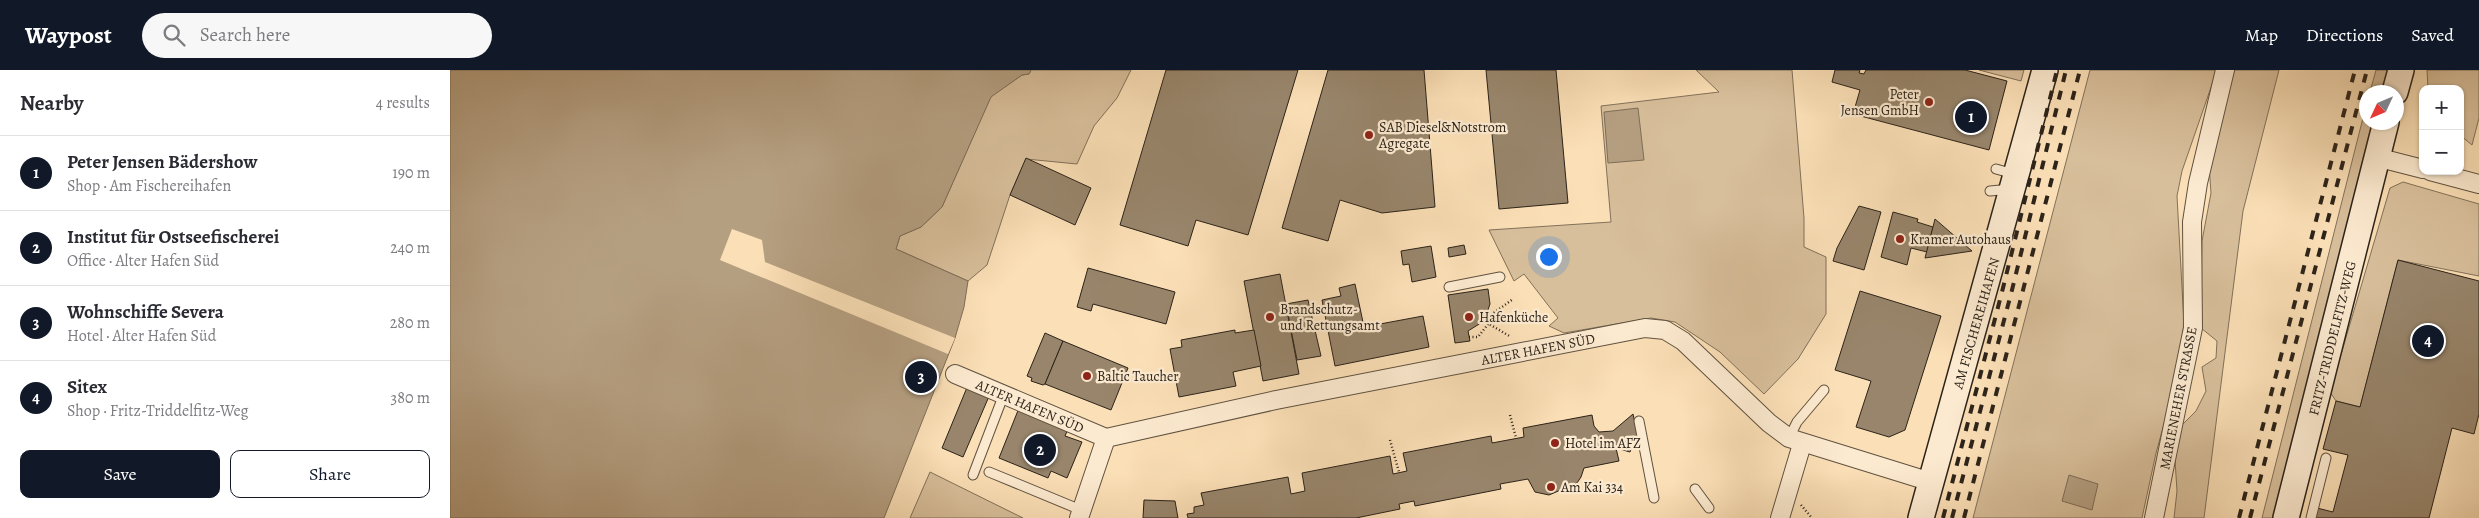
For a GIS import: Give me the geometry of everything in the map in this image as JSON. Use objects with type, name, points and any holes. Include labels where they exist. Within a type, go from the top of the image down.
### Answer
[{"type":"street","name":"AM FISCHEREIHAFEN","points":[[1921,518],[2004,181],[2045,70]]},
{"type":"street","name":"MARIENEHER STRASSE","points":[[2154,518],[2193,328],[2192,222],[2198,183],[2225,70]]},
{"type":"street","points":[[2397,85],[2401,70]]},
{"type":"street","name":"FRITZ-TRIDDELFITZ-WEG","points":[[2286,518],[2384,130]]},
{"type":"street","points":[[2376,157],[2419,168]]},
{"type":"street","points":[[2445,175],[2479,184]]},
{"type":"street","name":"ALTER HAFEN SÜD","points":[[955,374],[1106,438],[1276,400],[1645,328],[1665,330],[1683,341],[1769,423],[1795,441],[1930,482]]},
{"type":"street","points":[[1080,514],[1106,438]]},
{"type":"street","points":[[1780,518],[1795,441]]},
{"type":"lane","points":[[1449,287],[1500,277]]},
{"type":"lane","points":[[1795,441],[1796,422],[1824,390]]},
{"type":"lane","points":[[973,475],[1004,394]]},
{"type":"lane","points":[[1639,420],[1654,498]]},
{"type":"lane","points":[[2311,518],[2326,458]]},
{"type":"lane","points":[[990,472],[1080,514]]},
{"type":"lane","points":[[1695,489],[1709,508]]},
{"type":"path","points":[[1469,337],[1478,337],[1489,323],[1491,315],[1512,299]]},
{"type":"path","points":[[1484,321],[1518,341],[1522,352]]},
{"type":"path","points":[[1510,415],[1516,438]]},
{"type":"path","points":[[1390,440],[1400,472]]},
{"type":"path","points":[[1796,497],[1812,518]]},
{"type":"shaded area","points":[[450,70],[1031,70],[1029,74],[1022,75],[991,97],[942,207],[921,227],[900,236],[896,249],[968,281],[964,307],[955,338],[884,518],[450,518]]},
{"type":"shaded area","points":[[1031,70],[1131,70],[1117,98],[1094,126],[1077,164],[1026,159],[1010,195],[987,265],[968,281],[896,249],[900,236],[921,227],[942,207],[991,96],[1022,75],[1029,74]]},
{"type":"shaded area","points":[[1696,70],[1792,70],[1804,218],[1804,247],[1826,257],[1826,314],[1798,359],[1764,394],[1720,352],[1675,322],[1651,318],[1564,333],[1549,326],[1558,318],[1524,274],[1514,281],[1489,230],[1611,222],[1601,106],[1719,92]]},
{"type":"shaded area","points":[[1979,70],[2024,70],[2021,81]]},
{"type":"shaded area","points":[[2090,70],[2217,70],[2182,171],[2177,196],[2184,324],[2175,384],[2156,453],[2142,518],[1973,518]]},
{"type":"shaded area","points":[[2232,70],[2279,70],[2243,211],[2204,518],[2174,518],[2177,491],[2174,445],[2177,430],[2196,411],[2206,391],[2202,367],[2216,358],[2217,341],[2201,328],[2202,241],[2211,193],[2209,165]]},
{"type":"shaded area","points":[[2376,70],[2389,70],[2385,85],[2372,85]]},
{"type":"shaded area","points":[[2427,70],[2479,70],[2479,118],[2472,145],[2464,138],[2464,85],[2428,85]]},
{"type":"shaded area","points":[[1638,108],[1644,160],[1608,163],[1604,112]]},
{"type":"shaded area","points":[[2360,130],[2374,130],[2278,518],[2262,518]]},
{"type":"shaded area","points":[[2403,182],[2479,204],[2479,276],[2398,260],[2360,407],[2336,401],[2330,392],[2390,188]]},
{"type":"shaded area","points":[[930,472],[1023,518],[910,518]]},
{"type":"shaded area","points":[[2069,475],[2098,484],[2092,510],[2062,501]]},
{"type":"pier","points":[[732,229],[762,240],[765,262],[955,338],[948,354],[720,260]]},
{"type":"building","points":[[1166,70],[1298,70],[1248,235],[1196,220],[1188,246],[1120,225]]},
{"type":"building","name":"SAB Diesel&Notstrom Agregate","points":[[1328,70],[1424,70],[1435,207],[1382,213],[1340,200],[1328,241],[1282,228]]},
{"type":"building","points":[[1486,70],[1556,70],[1568,203],[1499,209]]},
{"type":"building","name":"Peter Jensen GmbH","points":[[1835,70],[1860,70],[1859,73],[1864,74],[1866,70],[1965,70],[2007,81],[1989,150],[1853,114],[1860,90],[1832,82]]},
{"type":"building","points":[[1026,158],[1091,188],[1075,225],[1010,195]]},
{"type":"building","points":[[1859,206],[1881,212],[1864,270],[1833,261],[1837,248]]},
{"type":"building","points":[[1893,212],[1918,219],[1917,222],[1933,227],[1927,252],[1911,248],[1907,265],[1881,257]]},
{"type":"building","points":[[1935,219],[1972,251],[1925,258]]},
{"type":"building","points":[[1464,245],[1466,254],[1449,257],[1448,248]]},
{"type":"building","points":[[1431,246],[1436,277],[1412,282],[1409,264],[1403,265],[1401,251]]},
{"type":"building","points":[[2398,260],[2479,281],[2479,414],[2474,434],[2452,428],[2429,518],[2315,518],[2317,508],[2333,512],[2348,455],[2323,449],[2336,401],[2360,407]]},
{"type":"building","points":[[1088,268],[1175,292],[1166,324],[1093,304],[1091,311],[1077,307]]},
{"type":"building","name":"Brandschutz- und Rettungsamt","points":[[1280,274],[1299,374],[1263,381],[1244,281]]},
{"type":"building","points":[[1355,284],[1364,327],[1423,316],[1429,347],[1335,366],[1322,300],[1341,296],[1339,288]]},
{"type":"building","name":"Hafenküche","points":[[1488,289],[1490,304],[1484,321],[1468,331],[1470,341],[1455,343],[1448,295]]},
{"type":"building","points":[[1860,291],[1941,316],[1905,430],[1889,437],[1856,427],[1871,381],[1835,370]]},
{"type":"building","points":[[1308,300],[1321,356],[1297,360],[1286,304]]},
{"type":"building","points":[[1235,330],[1235,333],[1254,330],[1261,366],[1233,372],[1236,386],[1179,397],[1170,349],[1182,347],[1181,340]]},
{"type":"building","points":[[1045,333],[1063,341],[1043,385],[1031,381],[1032,378],[1027,376]]},
{"type":"building","name":"Baltic Taucher","points":[[1063,341],[1128,368],[1111,410],[1045,384]]},
{"type":"building","points":[[968,385],[990,394],[963,457],[942,448]]},
{"type":"building","points":[[1019,408],[1068,429],[1065,436],[1082,442],[1067,478],[1051,471],[1048,478],[999,458]]},
{"type":"building","points":[[1633,414],[1638,437],[1635,437],[1630,452],[1616,448],[1619,461],[1584,468],[1577,483],[1549,495],[1535,492],[1528,479],[1500,484],[1501,489],[1415,506],[1414,501],[1399,504],[1400,509],[1356,518],[1188,518],[1187,514],[1194,513],[1194,507],[1204,505],[1201,493],[1288,477],[1291,494],[1305,491],[1302,473],[1390,456],[1393,474],[1407,471],[1403,453],[1491,436],[1492,443],[1524,437],[1523,428],[1592,415],[1594,426],[1599,432],[1613,431]]},
{"type":"building","points":[[1144,500],[1175,501],[1178,518],[1143,518]]},
{"type":"railway","points":[[1943,518],[2057,70]]},
{"type":"railway","points":[[1952,518],[2012,290],[2066,70]]},
{"type":"railway","points":[[1964,518],[2080,70]]},
{"type":"railway","points":[[2239,518],[2355,70]]},
{"type":"railway","points":[[2250,518],[2367,70]]},
{"type":"place","name":"Peter Jensen GmbH","points":[[1929,102]]},
{"type":"place","name":"Peter Jensen Bädershow","points":[[1971,117]]},
{"type":"place","name":"SAB Diesel&Notstrom Agregate","points":[[1369,135]]},
{"type":"place","name":"Kramer Autohaus","points":[[1900,239]]},
{"type":"place","name":"Brandschutz- und Rettungsamt","points":[[1270,317]]},
{"type":"place","name":"Hafenküche","points":[[1469,317]]},
{"type":"place","name":"Sitex","points":[[2428,341]]},
{"type":"place","name":"Baltic Taucher","points":[[1087,376]]},
{"type":"place","name":"Wohnschiffe Severa","points":[[921,377]]},
{"type":"place","name":"Hotel im AFZ","points":[[1555,443]]},
{"type":"place","name":"Institut für Ostseefischerei","points":[[1040,450]]},
{"type":"place","name":"Am Kai 334","points":[[1551,487]]}]
